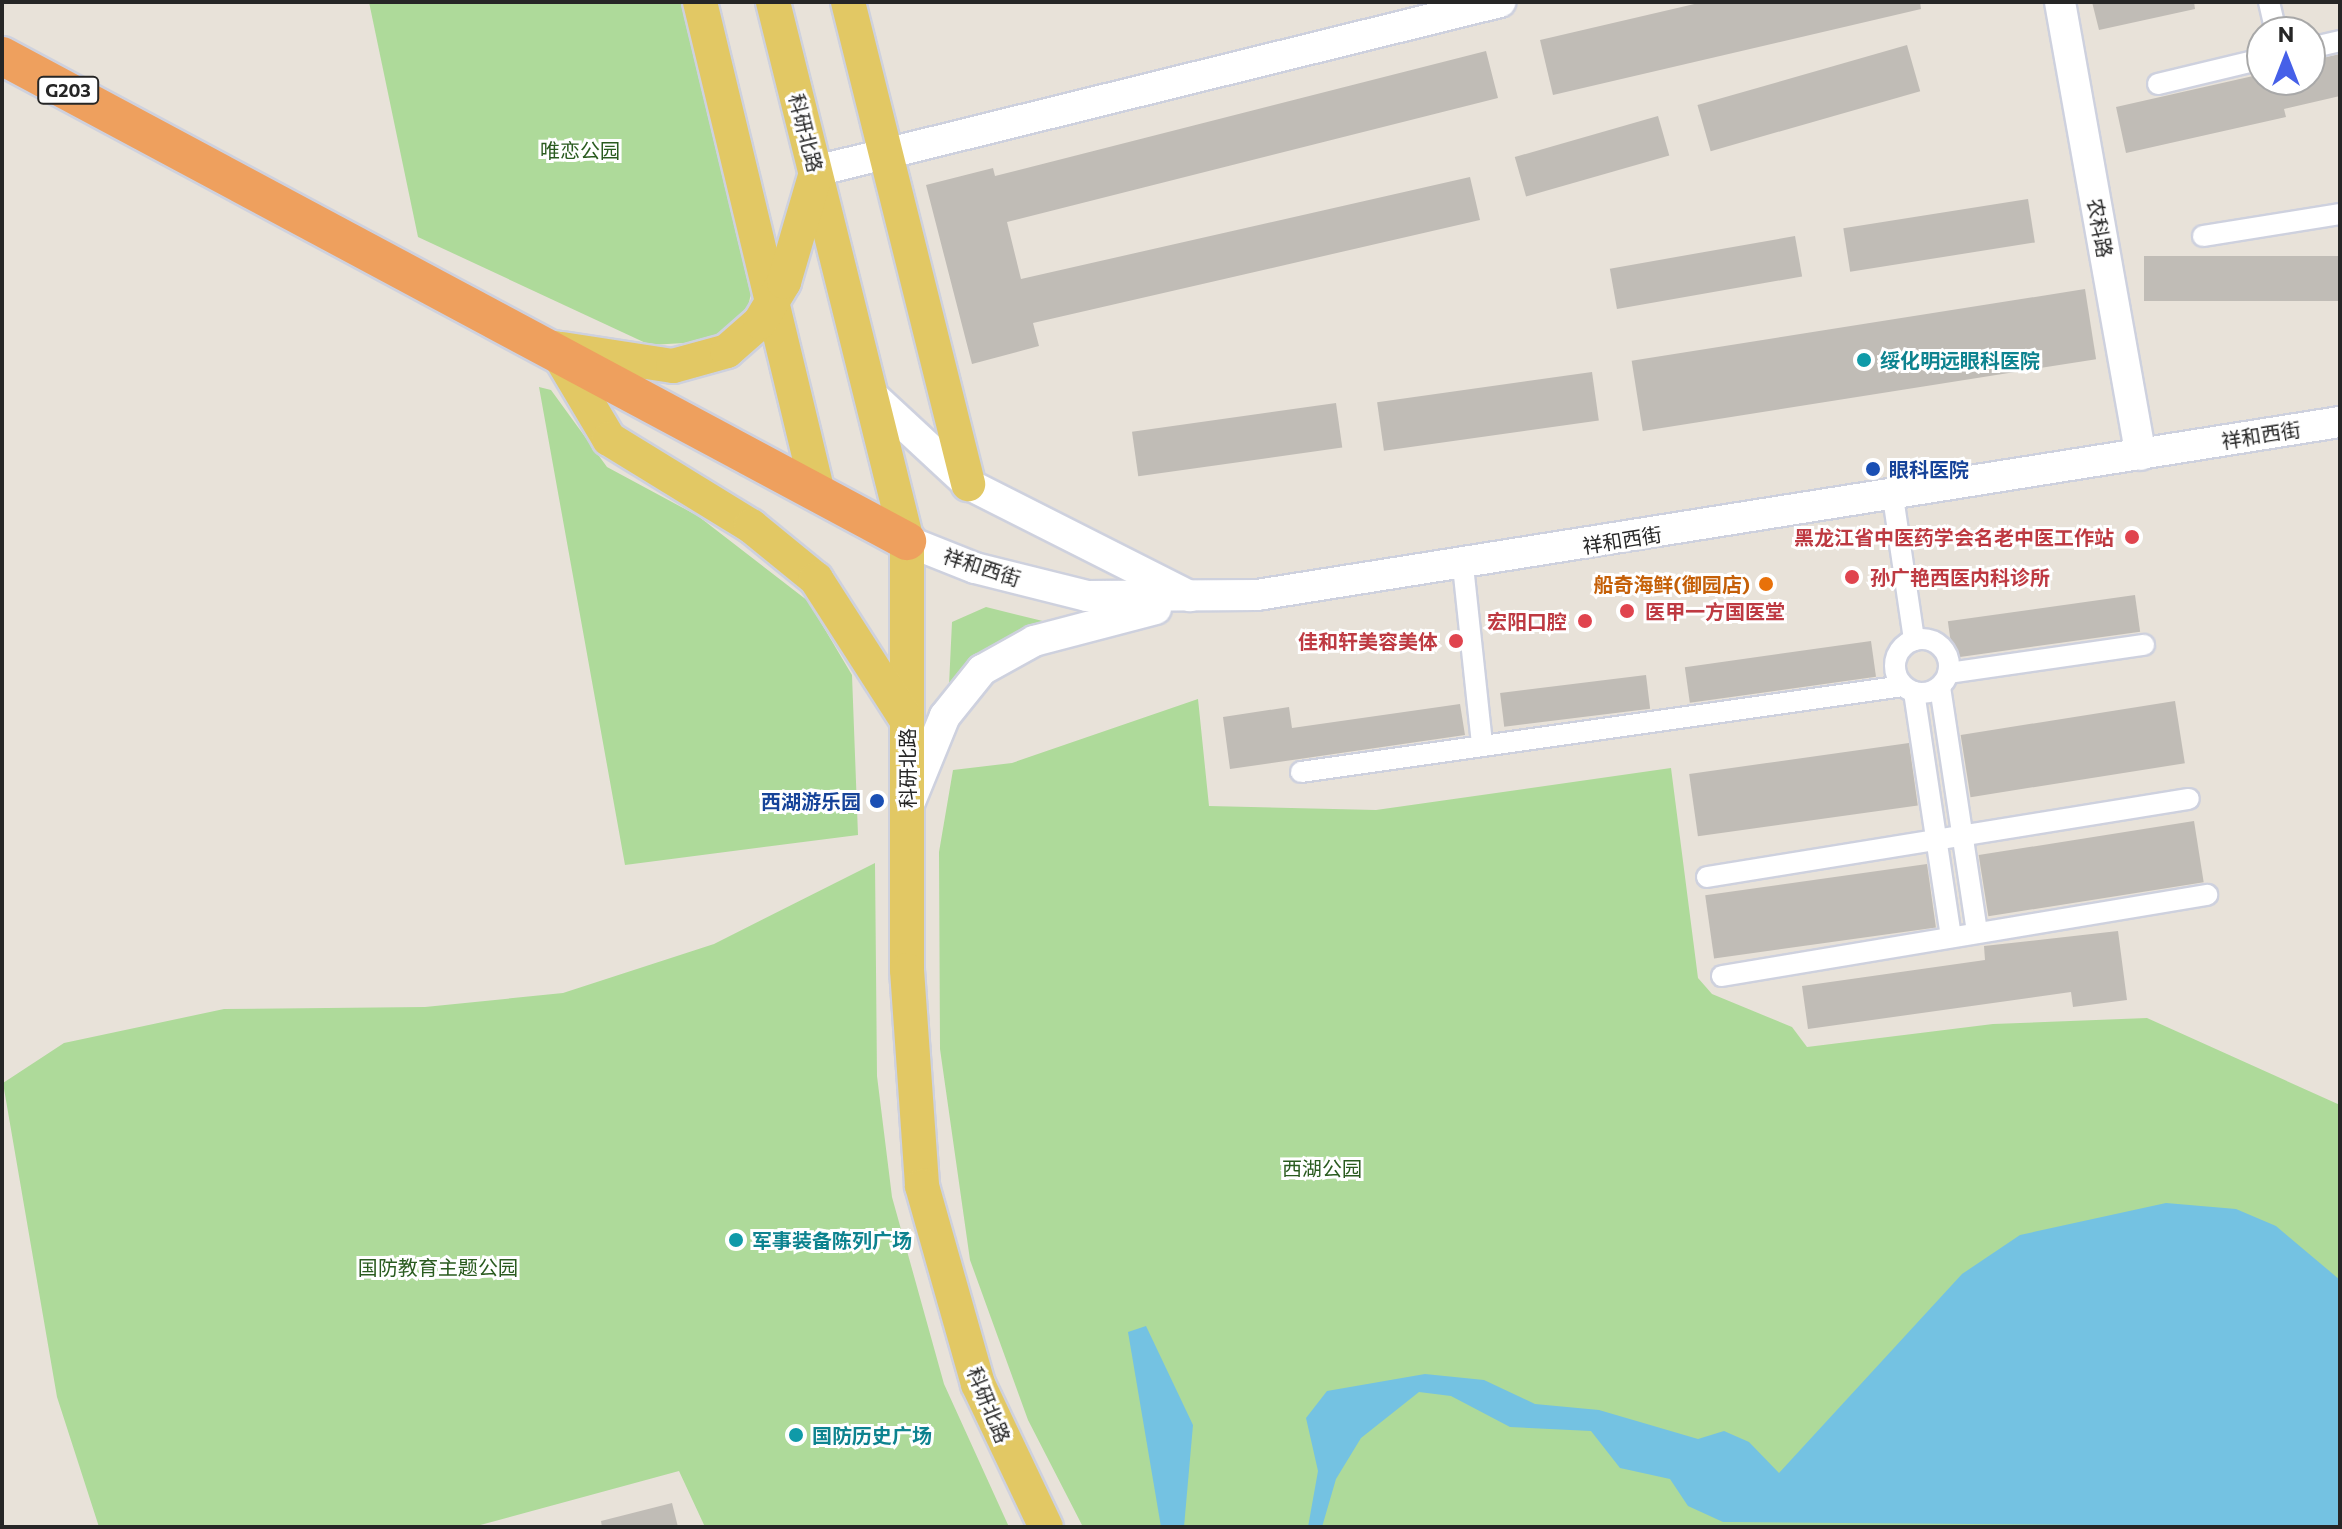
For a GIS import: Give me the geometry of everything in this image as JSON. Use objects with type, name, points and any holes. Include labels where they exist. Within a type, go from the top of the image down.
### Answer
[{"type":"highway","name":"G203","points":[[2,56],[555,348]]},
{"type":"highway","points":[[555,348],[907,541]]},
{"type":"main road","points":[[700,2],[818,493]]},
{"type":"main road","name":"科研北路","points":[[773,2],[874,397],[907,541],[910,1092],[922,1186],[978,1384],[1046,1527]]},
{"type":"main road","points":[[848,2],[968,484]]},
{"type":"main road","points":[[555,348],[640,365],[703,362],[746,337],[774,301],[816,171],[1500,2]]},
{"type":"main road","name":"农科路","points":[[2060,2],[2141,455]]},
{"type":"main road","points":[[555,348],[609,439],[751,526],[816,579],[907,721]]},
{"type":"main road","points":[[874,397],[968,484],[1195,599]]},
{"type":"main road","name":"祥和西街","points":[[907,541],[975,568],[1087,596],[1195,599],[1463,566],[2340,422]]},
{"type":"main road","points":[[907,810],[945,716],[982,670],[1034,641],[1195,599]]},
{"type":"street","points":[[2158,84],[2246,63]]},
{"type":"street","points":[[2203,236],[2340,214]]},
{"type":"street","points":[[1893,497],[1914,640]]},
{"type":"street","points":[[1463,566],[1482,745]]},
{"type":"street","points":[[1914,640],[1939,645],[1977,932]]},
{"type":"street","points":[[1914,640],[1895,660],[1908,689],[1951,936]]},
{"type":"street","points":[[1301,772],[1908,689],[2144,645]]},
{"type":"street","points":[[1707,877],[2189,799]]},
{"type":"street","points":[[1722,976],[2207,895]]},
{"type":"green space","name":"唯恋公园","points":[[369,2],[696,2],[756,274],[748,306],[730,328],[702,342],[650,345],[418,237]]},
{"type":"green space","points":[[539,387],[551,390],[607,467],[698,516],[808,601],[852,675],[858,835],[625,865]]},
{"type":"green space","points":[[986,607],[1051,623],[990,646],[949,685],[952,622]]},
{"type":"green space","name":"西湖公园","points":[[1198,699],[1209,806],[1376,810],[1671,768],[1698,978],[1712,994],[1792,1027],[1807,1047],[1993,1024],[2147,1018],[2340,1105],[2340,1527],[1083,1527],[1028,1420],[970,1260],[940,1049],[939,852],[953,770],[1012,763]]},
{"type":"green space","name":"国防教育主题公园","points":[[875,863],[877,1076],[892,1197],[944,1384],[1009,1527],[705,1527],[679,1471],[473,1527],[99,1527],[57,1397],[3,1083],[64,1043],[224,1009],[425,1007],[563,993],[714,944]]},
{"type":"water","points":[[2166,1203],[2236,1209],[2276,1226],[2340,1280],[2340,1527],[1723,1522],[1688,1506],[1670,1479],[1620,1468],[1591,1431],[1510,1427],[1451,1396],[1419,1392],[1361,1438],[1336,1479],[1322,1527],[1308,1527],[1318,1471],[1306,1418],[1327,1391],[1425,1374],[1484,1380],[1535,1404],[1599,1410],[1698,1439],[1724,1431],[1749,1442],[1779,1473],[1962,1274],[2020,1235]]},
{"type":"water","points":[[1146,1326],[1193,1425],[1184,1527],[1161,1527],[1128,1332]]},
{"type":"building","points":[[1703,2],[1920,2],[1921,9],[1553,95],[1540,40]]},
{"type":"building","points":[[2092,2],[2194,2],[2195,9],[2099,30]]},
{"type":"building","points":[[1907,45],[1920,91],[1711,151],[1697,105]]},
{"type":"building","points":[[1486,51],[1498,98],[1007,222],[1021,279],[1470,177],[1480,220],[1033,323],[1039,346],[972,364],[926,185],[993,168],[995,176]]},
{"type":"building","points":[[2340,54],[2340,96],[2284,109],[2286,117],[2126,153],[2116,107],[2246,78],[2246,96],[2326,96],[2326,57]]},
{"type":"building","points":[[1658,116],[1669,155],[1526,196],[1515,157]]},
{"type":"building","points":[[2028,199],[2035,242],[1850,272],[1843,228]]},
{"type":"building","points":[[1795,236],[1802,276],[1617,309],[1610,269]]},
{"type":"building","points":[[2144,256],[2340,256],[2340,301],[2144,301]]},
{"type":"building","name":"绥化明远眼科医院","points":[[2085,289],[2096,359],[1643,431],[1632,361]]},
{"type":"building","points":[[1592,372],[1599,421],[1384,451],[1377,402]]},
{"type":"building","points":[[1336,403],[1342,448],[1138,476],[1132,432]]},
{"type":"building","points":[[2135,595],[2140,632],[1953,658],[1948,621]]},
{"type":"building","points":[[1871,641],[1876,677],[1690,703],[1685,667]]},
{"type":"building","points":[[1646,675],[1650,709],[1504,727],[1500,693]]},
{"type":"building","points":[[2175,701],[2185,763],[1971,797],[1961,735]]},
{"type":"building","points":[[1460,704],[1465,735],[1230,769],[1223,717],[1289,707],[1292,728]]},
{"type":"building","points":[[1909,743],[1918,805],[1698,836],[1689,774]]},
{"type":"building","points":[[2194,821],[2204,882],[1988,916],[1979,855]]},
{"type":"building","points":[[1927,864],[1936,927],[1714,959],[1705,895]]},
{"type":"building","points":[[2118,931],[2127,1000],[2073,1007],[2071,992],[1808,1029],[1802,986],[1985,960],[1984,946]]},
{"type":"building","points":[[672,1503],[678,1527],[602,1527],[601,1521]]},
{"type":"place","name":"绥化明远眼科医院","points":[[1864,360]]},
{"type":"place","name":"眼科医院","points":[[1873,469]]},
{"type":"place","name":"黑龙江省中医药学会名老中医工作站","points":[[2132,537]]},
{"type":"place","name":"孙广艳西医内科诊所","points":[[1852,577]]},
{"type":"place","name":"船奇海鲜(御园店)","points":[[1766,584]]},
{"type":"place","name":"医甲一方国医堂","points":[[1627,611]]},
{"type":"place","name":"宏阳口腔","points":[[1585,621]]},
{"type":"place","name":"佳和轩美容美体","points":[[1456,641]]},
{"type":"place","name":"西湖游乐园","points":[[877,801]]},
{"type":"place","name":"军事装备陈列广场","points":[[736,1240]]},
{"type":"place","name":"国防历史广场","points":[[796,1435]]}]
